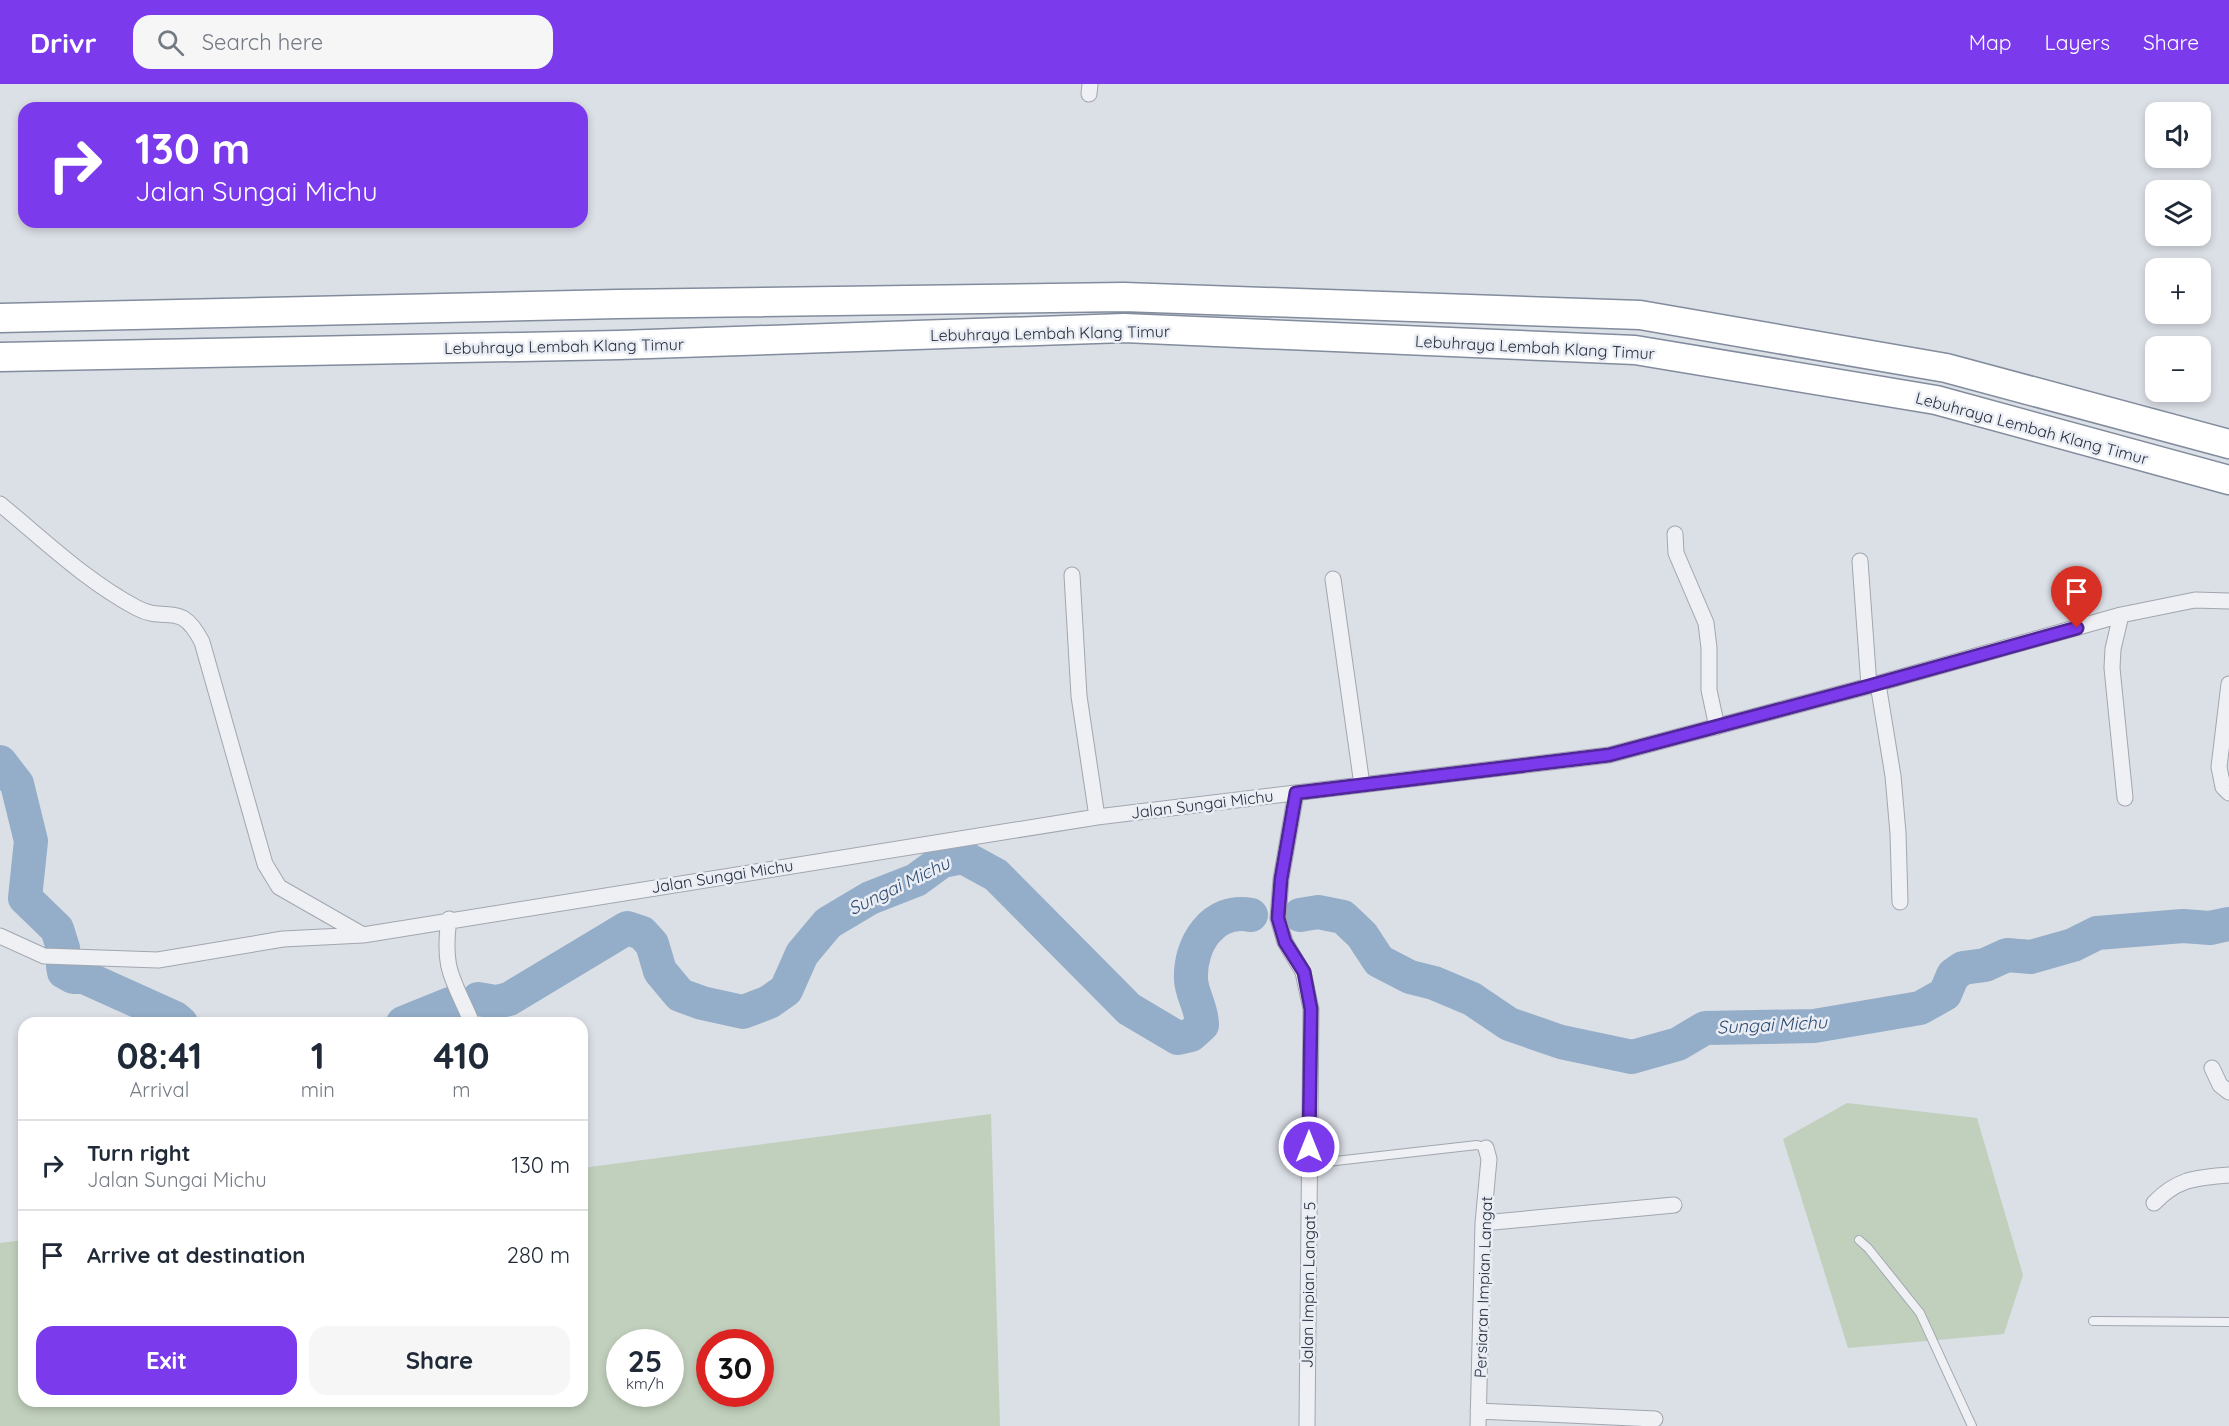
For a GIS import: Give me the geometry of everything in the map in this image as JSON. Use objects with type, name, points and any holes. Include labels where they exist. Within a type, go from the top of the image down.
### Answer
[{"type":"highway","name":"Lebuhraya Lembah Klang Timur","points":[[0,318],[618,304],[1124,297],[1640,315],[1946,369],[2229,444]]},
{"type":"highway","name":"Lebuhraya Lembah Klang Timur","points":[[0,357],[619,345],[1124,328],[1635,350],[1936,400],[2229,480]]},
{"type":"street","points":[[0,504],[110,593],[142,610],[177,615],[193,625],[201,642],[265,864],[279,887],[363,935]]},
{"type":"street","points":[[1675,534],[1676,553],[1706,623],[1709,648],[1709,690],[1717,727]]},
{"type":"street","points":[[1860,561],[1873,685],[1893,776],[1898,833],[1900,902]]},
{"type":"street","points":[[1072,575],[1079,696],[1097,817]]},
{"type":"street","points":[[1333,579],[1362,785]]},
{"type":"street","name":"Jalan Sungai Michu","points":[[1,939],[44,956],[158,960],[283,939],[363,935],[449,919],[1097,817],[1609,755],[1873,685],[2121,615],[2194,600],[2229,601]]},
{"type":"street","points":[[2121,615],[2113,649],[2112,668],[2125,798]]},
{"type":"street","points":[[2229,684],[2219,767],[2223,787],[2229,793]]},
{"type":"street","name":"Jalan Impian Langat 5","points":[[1296,793],[1281,879],[1278,918],[1285,942],[1304,972],[1311,1009],[1306,1426]]},
{"type":"street","points":[[449,919],[446,942],[448,969],[469,1017]]},
{"type":"street","points":[[2212,1068],[2220,1084],[2229,1092]]},
{"type":"street","name":"Persiaran Impian Langat","points":[[1478,1419],[1483,1223],[1489,1159],[1486,1148]]},
{"type":"street","points":[[2154,1203],[2169,1188],[2185,1181],[2229,1174]]},
{"type":"street","points":[[1483,1223],[1674,1206]]},
{"type":"street","points":[[1478,1419],[1655,1419]]},
{"type":"lane","points":[[1309,1164],[1477,1145],[1486,1148]]},
{"type":"lane","points":[[1859,1240],[1920,1313],[1972,1426]]},
{"type":"lane","points":[[2093,1321],[2229,1322]]},
{"type":"green space","points":[[1847,1103],[1977,1118],[2023,1275],[2004,1334],[1848,1348],[1783,1139]]},
{"type":"green space","points":[[991,1114],[1000,1426],[0,1426],[0,1243],[18,1241],[18,1407],[588,1407],[588,1167]]},
{"type":"waterway","name":"Sungai Michu","points":[[0,762],[17,784],[31,841],[25,898],[57,929],[63,948]]},
{"type":"waterway","name":"Sungai Michu","points":[[478,999],[496,1002],[509,999],[627,928],[642,933],[652,944],[660,971],[680,995],[702,1003],[743,1012],[769,1002],[786,990],[802,954],[828,923],[870,898],[916,880],[942,861],[963,857],[996,875],[1129,1009],[1178,1038],[1191,1035],[1202,1025],[1191,980],[1191,967],[1199,942],[1206,931],[1225,917],[1237,914],[1251,915]]},
{"type":"waterway","name":"Sungai Michu","points":[[1300,915],[1318,912],[1343,917],[1362,935],[1379,961],[1410,977],[1434,983],[1472,999],[1509,1024],[1561,1042],[1632,1057],[1678,1044],[1705,1028],[1814,1026],[1920,1008],[1945,994],[1953,975],[1963,968],[1985,965],[2007,955],[2031,957],[2073,945],[2097,933],[2183,926],[2210,928],[2229,924]]},
{"type":"waterway","name":"Sungai Michu","points":[[63,966],[64,972],[73,977],[84,977],[173,1017]]},
{"type":"waterway","name":"Sungai Michu","points":[[418,1017],[450,1004]]},
{"type":"route","points":[[1309,1147],[1311,1009],[1304,972],[1285,942],[1278,918],[1281,879],[1296,793],[1609,755],[2077,628]]}]
